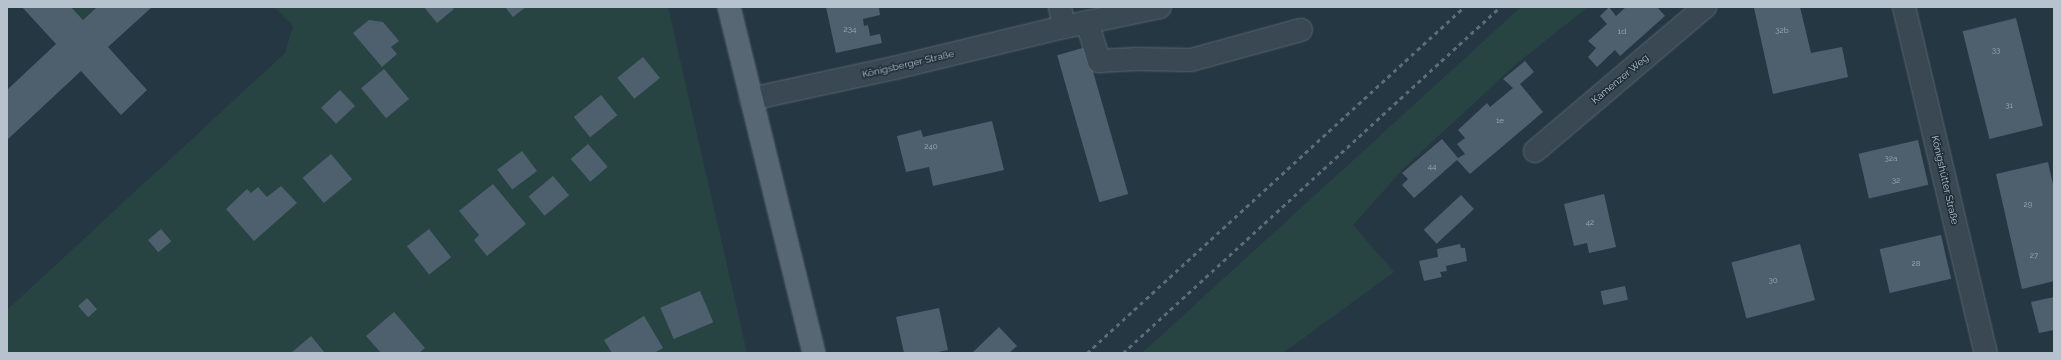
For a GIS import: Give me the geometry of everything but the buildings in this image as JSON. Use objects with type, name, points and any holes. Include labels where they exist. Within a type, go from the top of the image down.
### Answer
[{"type":"main road","points":[[729,7],[814,353]]},
{"type":"street","name":"Königsberger Straße","points":[[751,99],[894,68],[1062,17],[1087,22],[1160,7]]},
{"type":"street","name":"Kamenzer Weg","points":[[1535,151],[1705,7]]},
{"type":"street","name":"Königshütter Straße","points":[[1904,7],[1986,353]]},
{"type":"street","points":[[1087,22],[1099,61],[1136,59],[1191,60],[1301,30]]},
{"type":"green space","points":[[71,7],[97,7],[83,20]]},
{"type":"green space","points":[[274,7],[668,7],[747,353],[7,353],[7,310],[285,53],[293,26]]},
{"type":"green space","points":[[1521,7],[1588,7],[1515,65],[1404,168],[1353,225],[1394,272],[1283,353],[1142,353]]},
{"type":"railway","points":[[1087,353],[1464,7]]},
{"type":"railway","points":[[1123,353],[1500,7]]}]
